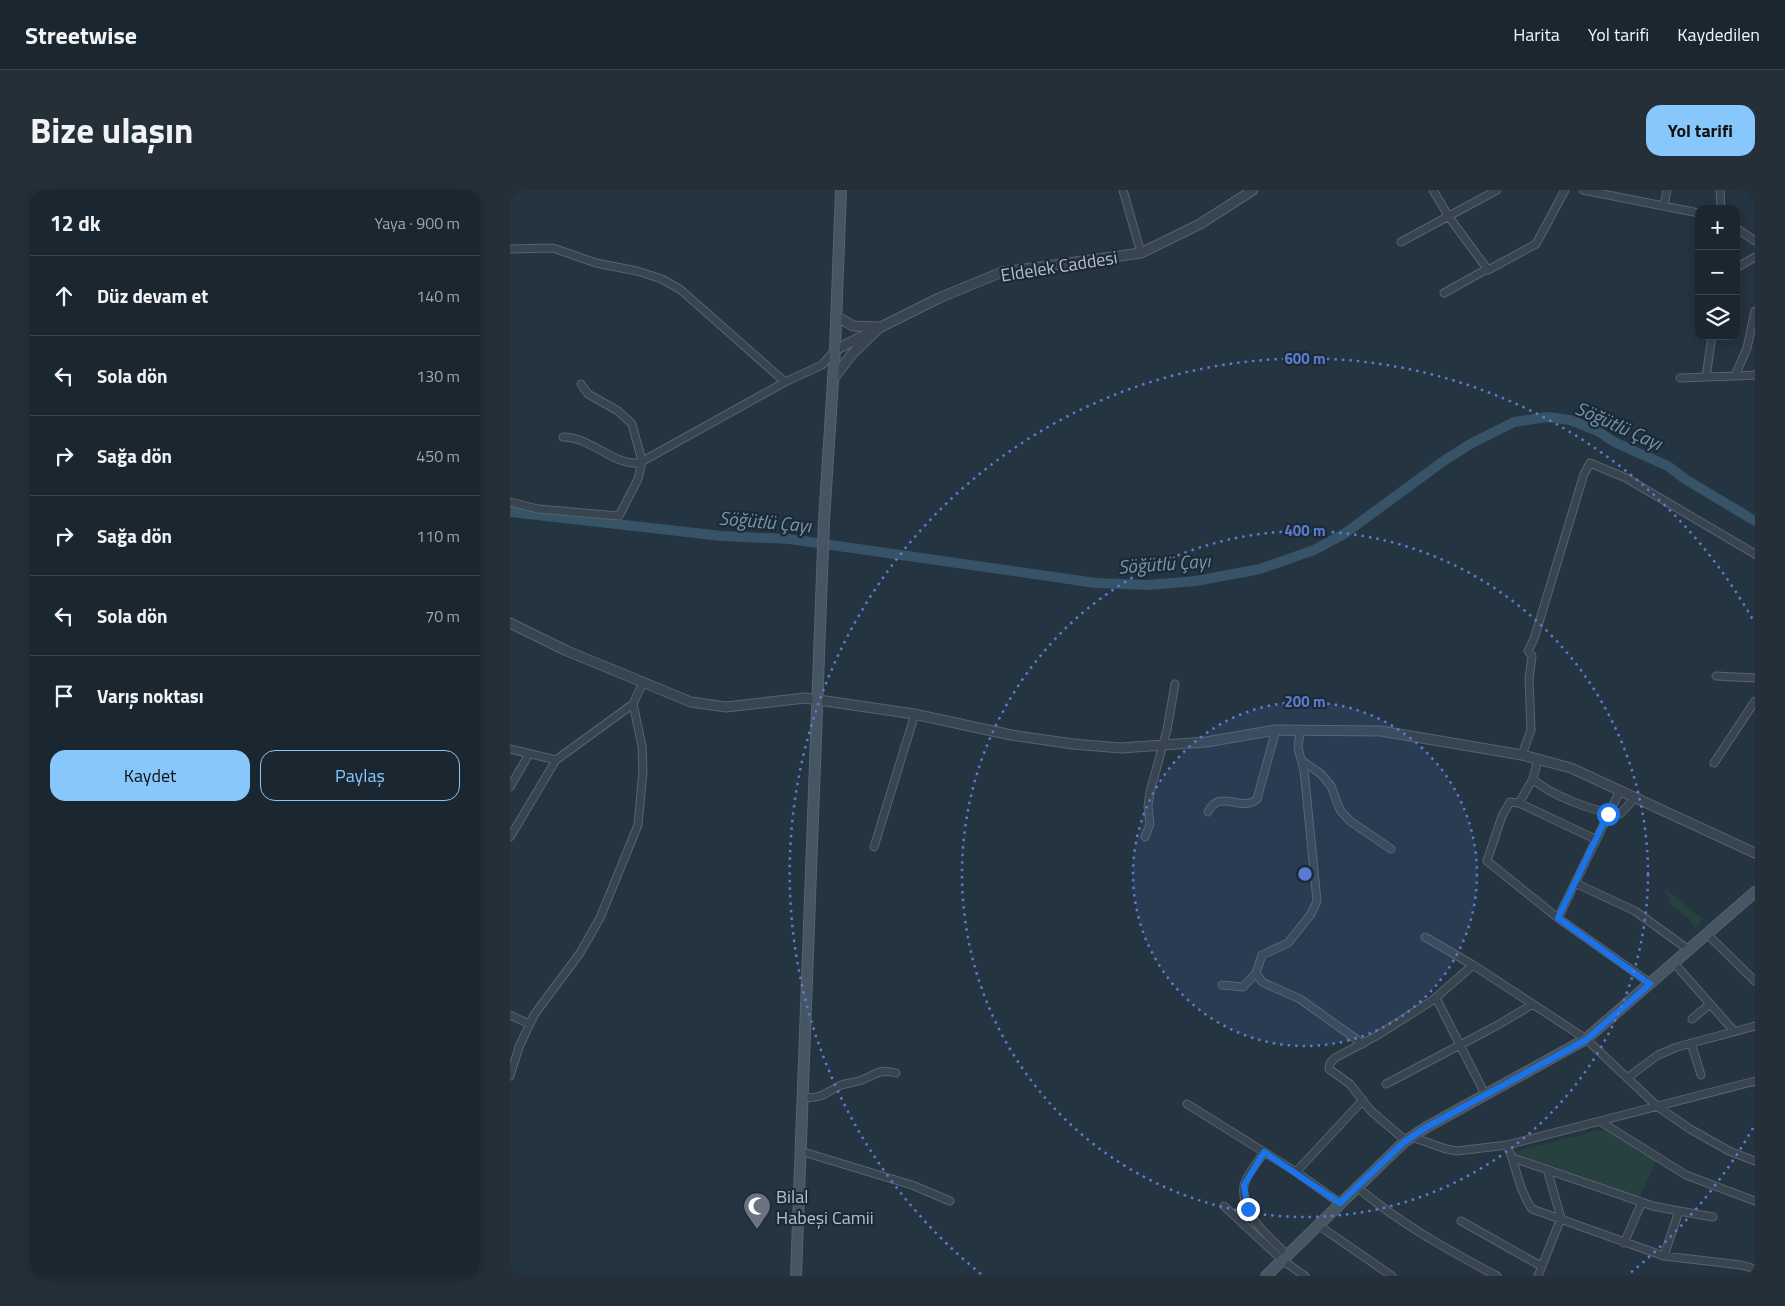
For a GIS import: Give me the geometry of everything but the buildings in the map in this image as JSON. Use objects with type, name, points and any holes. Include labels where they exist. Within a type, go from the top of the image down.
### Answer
[{"type":"main road","points":[[796,1276],[824,521],[835,350],[841,190]]},
{"type":"main road","points":[[1266,1276],[1340,1203],[1409,1139],[1586,1040],[1755,892]]},
{"type":"street","points":[[1123,190],[1141,253]]},
{"type":"street","name":"Eldelek Caddesi","points":[[835,350],[939,298],[1002,272],[1141,253],[1200,224],[1253,190]]},
{"type":"street","points":[[1434,190],[1449,217],[1487,269]]},
{"type":"street","points":[[1401,242],[1497,190]]},
{"type":"street","points":[[1444,293],[1536,244],[1565,190]]},
{"type":"street","points":[[1584,190],[1695,212]]},
{"type":"street","points":[[1664,206],[1667,190]]},
{"type":"street","points":[[1720,190],[1720,205]]},
{"type":"street","points":[[1740,231],[1755,241]]},
{"type":"street","points":[[510,249],[553,248],[596,263],[637,271],[662,279],[681,290],[785,382]]},
{"type":"street","points":[[1740,265],[1755,256]]},
{"type":"street","points":[[1736,376],[1747,348],[1755,311]]},
{"type":"street","points":[[836,316],[854,326],[880,327]]},
{"type":"street","points":[[833,380],[852,354],[880,327]]},
{"type":"street","points":[[1706,378],[1711,340]]},
{"type":"street","points":[[563,437],[572,436],[622,460],[636,464],[785,382],[822,365],[835,350]]},
{"type":"street","points":[[1680,378],[1755,375]]},
{"type":"street","points":[[510,502],[538,509],[618,516],[638,479],[642,461],[632,424],[618,411],[588,394],[581,384]]},
{"type":"street","points":[[1522,755],[1531,730],[1529,679],[1532,656],[1528,651],[1534,639],[1584,474],[1590,463],[1626,478],[1755,554]]},
{"type":"street","points":[[511,623],[691,702],[726,707],[805,698],[915,714],[1011,735],[1073,744],[1121,748],[1206,742],[1276,730],[1300,732],[1381,732],[1522,755],[1570,768],[1755,853]]},
{"type":"street","points":[[1716,676],[1755,678]]},
{"type":"street","points":[[510,837],[556,760],[633,704],[643,682]]},
{"type":"street","points":[[1145,836],[1150,824],[1148,806],[1150,792],[1164,744],[1175,684]]},
{"type":"street","points":[[1714,763],[1755,701]]},
{"type":"street","points":[[510,1076],[529,1024],[580,953],[600,918],[638,825],[643,771],[642,746],[633,704]]},
{"type":"street","points":[[874,847],[915,714]]},
{"type":"street","points":[[1208,812],[1212,805],[1221,800],[1250,803],[1257,799],[1276,730]]},
{"type":"street","points":[[1222,985],[1243,987],[1256,973],[1262,955],[1288,943],[1311,914],[1317,901],[1304,770],[1298,748],[1300,732]]},
{"type":"street","points":[[510,749],[556,760]]},
{"type":"street","points":[[510,787],[529,754]]},
{"type":"street","points":[[1519,803],[1533,779],[1538,759]]},
{"type":"street","points":[[1301,760],[1321,774],[1331,786],[1340,810],[1350,821],[1392,849]]},
{"type":"street","points":[[1533,779],[1542,788],[1608,814],[1620,814],[1635,798]]},
{"type":"street","points":[[1558,918],[1620,791]]},
{"type":"street","points":[[1595,839],[1519,803],[1510,802],[1502,816],[1486,861],[1558,918],[1650,984]]},
{"type":"street","points":[[1575,883],[1635,911],[1689,950]]},
{"type":"street","points":[[1707,934],[1755,980]]},
{"type":"street","points":[[1425,937],[1473,965],[1586,1040],[1658,1107],[1728,1151],[1755,1161]]},
{"type":"street","points":[[1674,963],[1734,1031]]},
{"type":"street","points":[[1473,965],[1436,998],[1330,1063],[1329,1069],[1350,1084],[1377,1117],[1409,1139],[1457,1151],[1507,1145],[1755,1081]]},
{"type":"street","points":[[1256,973],[1262,982],[1300,999],[1362,1044]]},
{"type":"street","points":[[1436,998],[1486,1096]]},
{"type":"street","points":[[1386,1084],[1533,1004]]},
{"type":"street","points":[[1692,1019],[1710,1004]]},
{"type":"street","points":[[510,1015],[529,1024]]},
{"type":"street","points":[[1627,1078],[1658,1055],[1691,1043],[1755,1026]]},
{"type":"street","points":[[1691,1043],[1701,1075]]},
{"type":"street","points":[[803,1097],[823,1097],[841,1085],[859,1081],[878,1072],[896,1073]]},
{"type":"street","points":[[1296,1172],[1363,1100]]},
{"type":"street","points":[[1187,1104],[1296,1172],[1340,1203]]},
{"type":"street","points":[[1601,1122],[1686,1175],[1755,1201]]},
{"type":"street","points":[[1507,1145],[1513,1158],[1522,1194],[1532,1209],[1664,1256],[1741,1265],[1755,1269]]},
{"type":"street","points":[[800,1151],[912,1185],[950,1201]]},
{"type":"street","points":[[1264,1152],[1244,1185],[1245,1198],[1252,1218],[1284,1258]]},
{"type":"street","points":[[1513,1158],[1642,1202],[1713,1217]]},
{"type":"street","points":[[1538,1276],[1561,1218],[1547,1169]]},
{"type":"street","points":[[1357,1187],[1383,1208],[1456,1254],[1497,1276]]},
{"type":"street","points":[[1624,1243],[1642,1202]]},
{"type":"street","points":[[1224,1206],[1305,1276]]},
{"type":"street","points":[[1664,1256],[1679,1211]]},
{"type":"street","points":[[1461,1221],[1541,1266]]},
{"type":"street","points":[[1318,1225],[1392,1276]]},
{"type":"green space","points":[[1666,889],[1703,919],[1695,929],[1689,919],[1670,904],[1670,899],[1665,893]]},
{"type":"green space","points":[[1604,1129],[1657,1160],[1638,1200],[1512,1154],[1513,1152]]},
{"type":"waterway","name":"Söğütlü Çayı","points":[[510,512],[722,536],[789,539],[1096,583],[1148,585],[1196,581],[1260,569],[1314,550],[1344,534],[1445,460],[1472,443],[1514,422],[1547,417],[1570,420],[1598,431],[1614,442],[1668,466],[1685,479],[1755,521]]},
{"type":"place","name":"Bilal Habeşi Camii","points":[[757,1230]]},
{"type":"route","points":[[1248,1209],[1244,1185],[1264,1152],[1340,1203],[1403,1143],[1425,1128],[1586,1040],[1650,984],[1558,918],[1608,814]]}]
